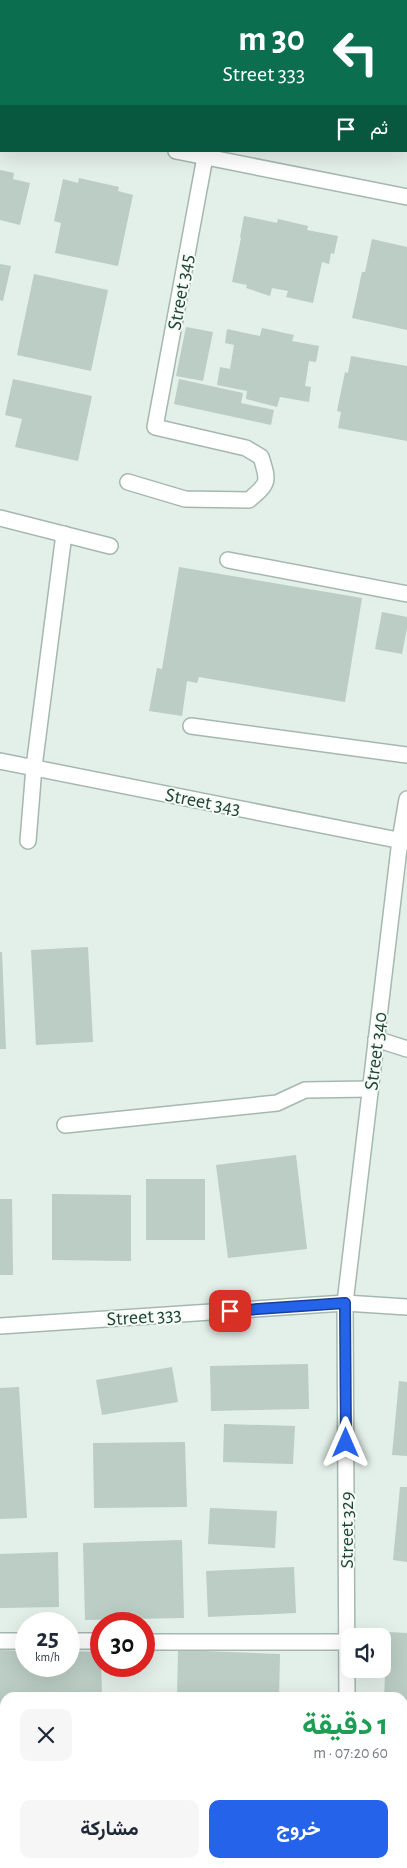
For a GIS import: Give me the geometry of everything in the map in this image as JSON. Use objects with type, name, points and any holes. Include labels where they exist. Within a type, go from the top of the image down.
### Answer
[{"type":"street","points":[[181,152],[407,198]]},
{"type":"street","name":"Street 345","points":[[128,482],[185,499],[249,500],[263,488],[268,476],[262,456],[246,448],[155,427],[205,157]]},
{"type":"street","points":[[0,518],[110,546]]},
{"type":"street","points":[[28,841],[34,768],[64,534]]},
{"type":"street","points":[[228,560],[407,594]]},
{"type":"street","points":[[191,726],[407,755]]},
{"type":"street","name":"Street 343","points":[[0,761],[403,841]]},
{"type":"street","name":"Street 340","points":[[345,1303],[407,799]]},
{"type":"street","points":[[376,1040],[407,1049]]},
{"type":"street","points":[[65,1125],[277,1103],[305,1090],[370,1089]]},
{"type":"street","name":"Street 333","points":[[0,1326],[345,1303],[407,1307]]},
{"type":"street","name":"Street 329","points":[[345,1303],[346,1628]]},
{"type":"street","points":[[0,1641],[15,1641]]},
{"type":"street","points":[[155,1642],[341,1642]]},
{"type":"street","name":"Street 329","points":[[347,1678],[347,1692]]},
{"type":"building","points":[[0,170],[14,173],[13,179],[30,183],[20,225],[0,220]]},
{"type":"building","points":[[79,178],[119,187],[118,191],[133,195],[118,266],[55,253],[61,223],[54,221],[63,179],[78,183]]},
{"type":"building","points":[[244,216],[277,223],[278,219],[308,226],[307,230],[338,236],[334,254],[331,253],[329,264],[322,262],[313,303],[286,297],[288,291],[272,288],[270,296],[246,288],[247,285],[232,282]]},
{"type":"building","points":[[372,239],[407,247],[407,330],[352,318],[362,272],[365,272]]},
{"type":"building","points":[[0,264],[11,266],[3,301],[0,300]]},
{"type":"building","points":[[34,274],[108,290],[91,371],[17,355]]},
{"type":"building","points":[[186,327],[213,332],[203,381],[176,376]]},
{"type":"building","points":[[262,328],[294,335],[292,341],[319,346],[316,362],[309,361],[305,386],[311,387],[309,402],[280,397],[277,407],[246,399],[247,391],[217,385],[220,367],[230,369],[234,345],[225,343],[227,329],[260,336]]},
{"type":"building","points":[[351,356],[407,366],[407,441],[338,428],[341,412],[337,411],[345,372],[348,373]]},
{"type":"building","points":[[13,379],[92,396],[78,461],[15,447],[22,419],[5,415]]},
{"type":"building","points":[[179,379],[243,393],[241,403],[274,410],[271,425],[174,404]]},
{"type":"building","points":[[179,567],[362,598],[345,702],[199,677],[197,683],[187,681],[182,716],[149,711],[157,668],[162,669]]},
{"type":"building","points":[[382,612],[407,617],[402,654],[375,649]]},
{"type":"building","points":[[88,947],[93,1042],[36,1045],[31,950]]},
{"type":"building","points":[[0,952],[2,952],[6,1049],[0,1049]]},
{"type":"building","points":[[296,1155],[307,1249],[228,1258],[216,1165]]},
{"type":"building","points":[[146,1179],[205,1179],[205,1240],[146,1240]]},
{"type":"building","points":[[52,1194],[131,1195],[131,1261],[52,1260]]},
{"type":"building","points":[[0,1199],[12,1199],[13,1275],[0,1275]]},
{"type":"building","points":[[308,1364],[309,1409],[211,1411],[210,1366]]},
{"type":"building","points":[[172,1367],[178,1402],[102,1415],[96,1380]]},
{"type":"building","points":[[399,1381],[407,1382],[407,1456],[392,1455]]},
{"type":"building","points":[[19,1387],[27,1518],[0,1519],[0,1388]]},
{"type":"building","points":[[224,1424],[295,1426],[293,1464],[223,1462]]},
{"type":"building","points":[[185,1442],[187,1507],[94,1508],[93,1443]]},
{"type":"building","points":[[400,1487],[407,1487],[407,1562],[393,1560]]},
{"type":"building","points":[[210,1508],[277,1511],[275,1548],[208,1544]]},
{"type":"building","points":[[182,1540],[184,1618],[155,1619],[155,1612],[90,1612],[90,1620],[85,1620],[83,1543]]},
{"type":"building","points":[[58,1552],[59,1607],[0,1608],[0,1554]]},
{"type":"building","points":[[294,1567],[296,1613],[208,1617],[206,1571]]},
{"type":"building","points":[[391,1632],[407,1633],[407,1692],[384,1692],[385,1678],[391,1678]]},
{"type":"building","points":[[0,1650],[15,1651],[15,1677],[80,1677],[80,1651],[90,1652],[90,1677],[102,1677],[102,1692],[0,1692]]},
{"type":"building","points":[[178,1650],[280,1654],[279,1692],[177,1692]]},
{"type":"route","points":[[230,1311],[345,1303],[346,1443]]}]
